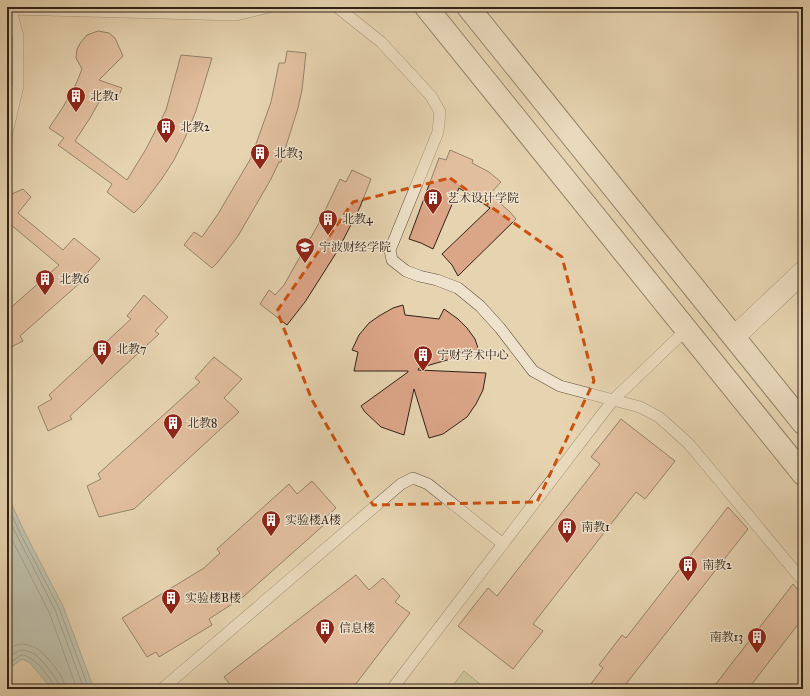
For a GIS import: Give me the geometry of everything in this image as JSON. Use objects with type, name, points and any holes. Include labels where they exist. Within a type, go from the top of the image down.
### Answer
[{"type":"main road","points":[[426,7],[803,474]]},
{"type":"main road","points":[[468,7],[803,423]]},
{"type":"street","points":[[734,337],[803,272]]},
{"type":"lane","points":[[7,133],[18,86],[18,36],[10,8],[236,16],[269,7]]},
{"type":"lane","points":[[337,7],[381,42],[431,96],[440,112],[438,132],[390,250],[392,260],[406,271],[458,288],[480,306],[500,328],[533,371],[560,386],[640,407],[658,417],[689,444],[803,581]]},
{"type":"lane","points":[[392,689],[614,400],[686,330]]},
{"type":"lane","points":[[162,689],[401,484],[413,478],[428,484],[503,544]]},
{"type":"highlighted area","points":[[450,178],[562,257],[594,381],[537,502],[373,505],[312,400],[277,311],[353,202]]},
{"type":"green space","points":[[464,671],[486,689],[450,689]]},
{"type":"water","points":[[7,494],[24,531],[63,606],[94,689],[52,689],[29,662],[22,659],[7,670]]},
{"type":"building","points":[[98,31],[109,33],[115,38],[123,56],[99,80],[122,88],[117,100],[103,95],[75,141],[127,180],[146,149],[166,110],[181,55],[212,58],[196,111],[174,160],[161,180],[134,213],[107,192],[112,184],[58,145],[64,138],[49,128],[76,84],[82,69],[76,58],[77,49],[87,35]]},
{"type":"building","name":"北教3","points":[[287,51],[306,53],[302,90],[298,108],[281,162],[279,162],[271,179],[238,236],[212,268],[184,245],[194,232],[202,237],[218,214],[251,158],[271,102],[279,63],[285,63]]},
{"type":"building","name":"艺术设计学院","points":[[450,150],[473,160],[472,163],[489,172],[501,182],[490,194],[516,219],[458,276],[452,265],[442,254],[490,208],[459,188],[433,249],[409,239],[439,158],[446,160]]},
{"type":"building","name":"北教4","points":[[352,170],[371,179],[360,207],[338,250],[305,302],[287,325],[260,304],[269,290],[275,295],[284,285],[319,223],[340,179],[346,182]]},
{"type":"building","name":"北教6","points":[[23,189],[31,197],[18,213],[63,250],[74,238],[100,259],[88,272],[90,274],[20,336],[23,341],[7,349],[7,311],[59,265],[10,224],[7,228],[7,196]]},
{"type":"building","name":"北教7","points":[[144,295],[168,317],[155,331],[159,334],[70,416],[72,419],[48,431],[38,407],[52,399],[49,395],[131,319],[127,316]]},
{"type":"building","name":"宁财学术中心","points":[[403,305],[405,315],[439,319],[444,309],[458,319],[467,328],[475,339],[479,351],[419,368],[418,370],[486,373],[483,390],[467,417],[443,434],[429,438],[414,389],[404,435],[381,427],[365,412],[361,406],[408,371],[354,371],[358,352],[352,350],[359,335],[369,323],[379,316],[393,308]]},
{"type":"building","name":"北教8","points":[[214,357],[242,379],[224,398],[239,412],[134,509],[99,517],[87,486],[101,479],[98,474],[200,382],[195,378]]},
{"type":"building","name":"南教1","points":[[621,419],[675,461],[645,499],[636,492],[533,624],[543,631],[513,669],[458,626],[488,588],[497,596],[600,464],[591,457]]},
{"type":"building","points":[[312,481],[336,508],[322,521],[325,524],[243,597],[209,619],[212,625],[159,657],[156,652],[147,657],[122,618],[204,568],[220,553],[217,549],[289,484],[297,494]]},
{"type":"building","name":"南教2","points":[[728,507],[748,529],[622,689],[587,689],[603,668],[599,665],[622,635],[626,638]]},
{"type":"building","name":"信息楼","points":[[356,575],[369,590],[383,578],[400,596],[395,602],[410,613],[352,689],[234,689],[224,677]]},
{"type":"building","name":"南教13","points":[[793,584],[803,596],[803,618],[748,689],[712,689]]},
{"type":"place","name":"北教1","points":[[76,113]]},
{"type":"place","name":"北教2","points":[[166,144]]},
{"type":"place","name":"北教3","points":[[260,170]]},
{"type":"place","name":"艺术设计学院","points":[[433,215]]},
{"type":"place","name":"北教4","points":[[328,236]]},
{"type":"place","name":"宁波财经学院","points":[[305,264]]},
{"type":"place","name":"北教6","points":[[45,296]]},
{"type":"place","name":"北教7","points":[[102,366]]},
{"type":"place","name":"宁财学术中心","points":[[423,372]]},
{"type":"place","name":"北教8","points":[[173,440]]},
{"type":"place","name":"实验楼A楼","points":[[271,537]]},
{"type":"place","name":"南教1","points":[[567,544]]},
{"type":"place","name":"南教2","points":[[688,582]]},
{"type":"place","name":"实验楼B楼","points":[[171,615]]},
{"type":"place","name":"信息楼","points":[[325,645]]},
{"type":"place","name":"南教13","points":[[757,654]]}]
